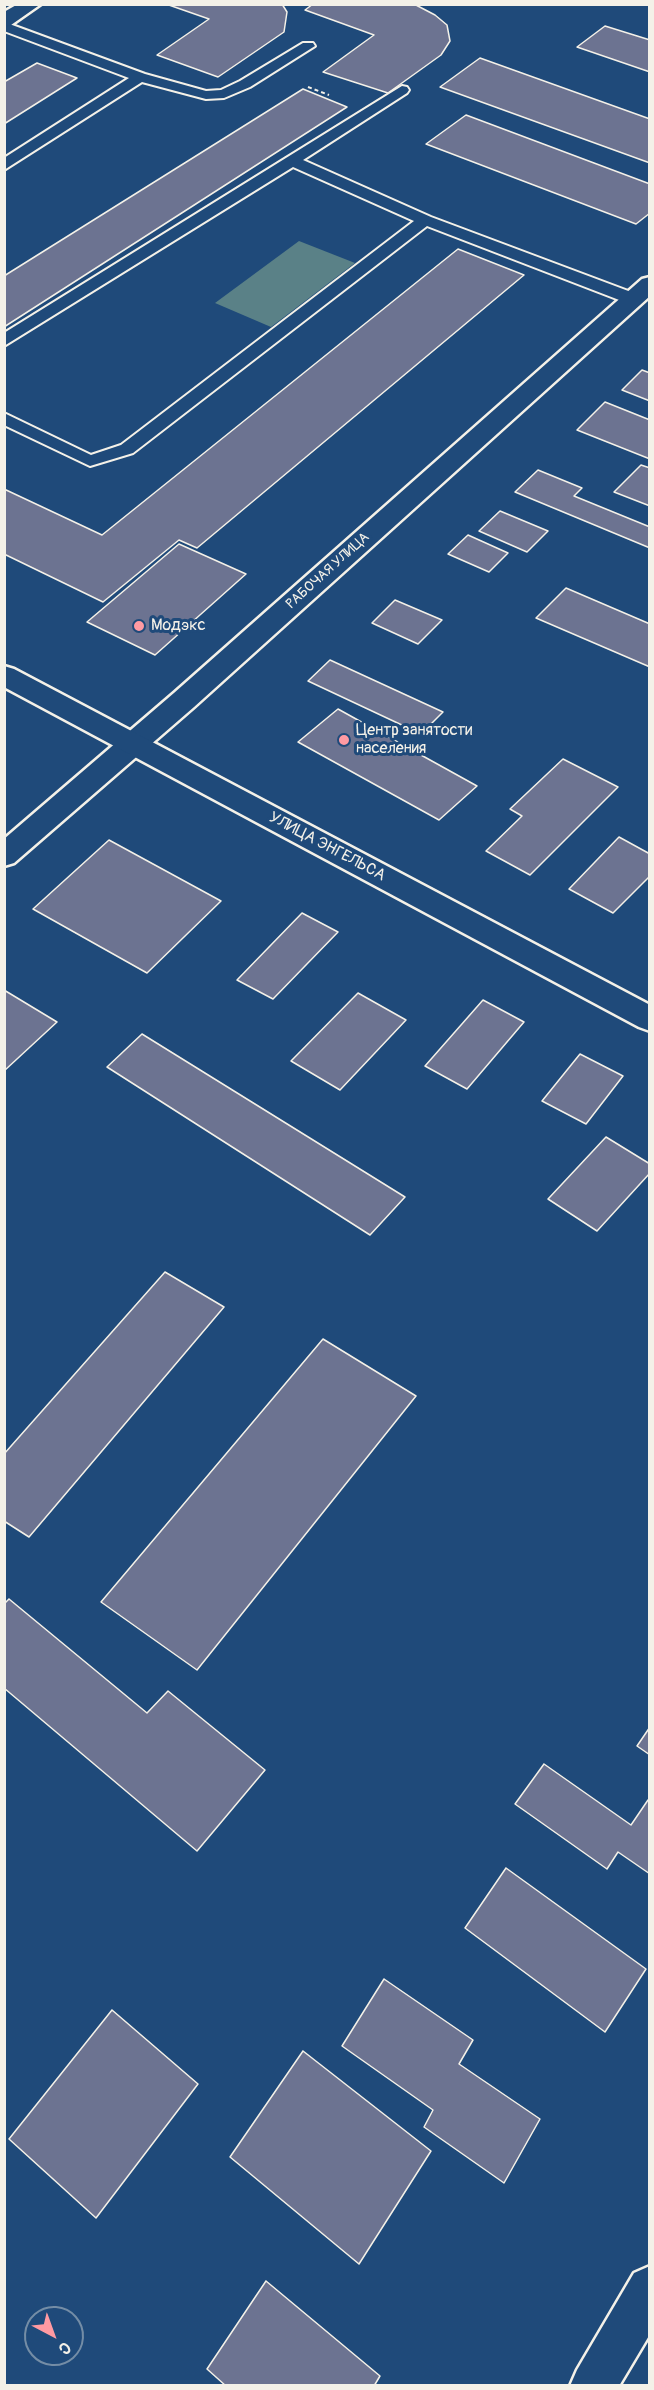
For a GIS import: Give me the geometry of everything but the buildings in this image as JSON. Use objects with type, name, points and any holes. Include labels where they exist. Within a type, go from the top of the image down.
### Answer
[{"type":"street","points":[[4,21],[32,4]]},
{"type":"street","name":"РАБОЧАЯ УЛИЦА","points":[[4,856],[134,745],[641,292]]},
{"type":"street","name":"УЛИЦА ЭНГЕЛЬСА","points":[[4,675],[650,1019]]},
{"type":"street","points":[[593,2385],[650,2289]]},
{"type":"lane","points":[[4,26],[140,77],[206,95],[224,94],[245,84],[308,46]]},
{"type":"lane","points":[[4,165],[140,77]]},
{"type":"lane","points":[[4,341],[402,90]]},
{"type":"lane","points":[[291,161],[425,220],[641,292]]},
{"type":"lane","points":[[4,418],[90,460],[127,449],[425,220]]},
{"type":"path","points":[[245,84],[284,99],[304,86],[372,111]]},
{"type":"green space","points":[[299,241],[355,263],[271,327],[215,303]]},
{"type":"place","name":"Модэкс","points":[[139,626]]},
{"type":"place","name":"Центр занятости населения","points":[[344,740]]}]
